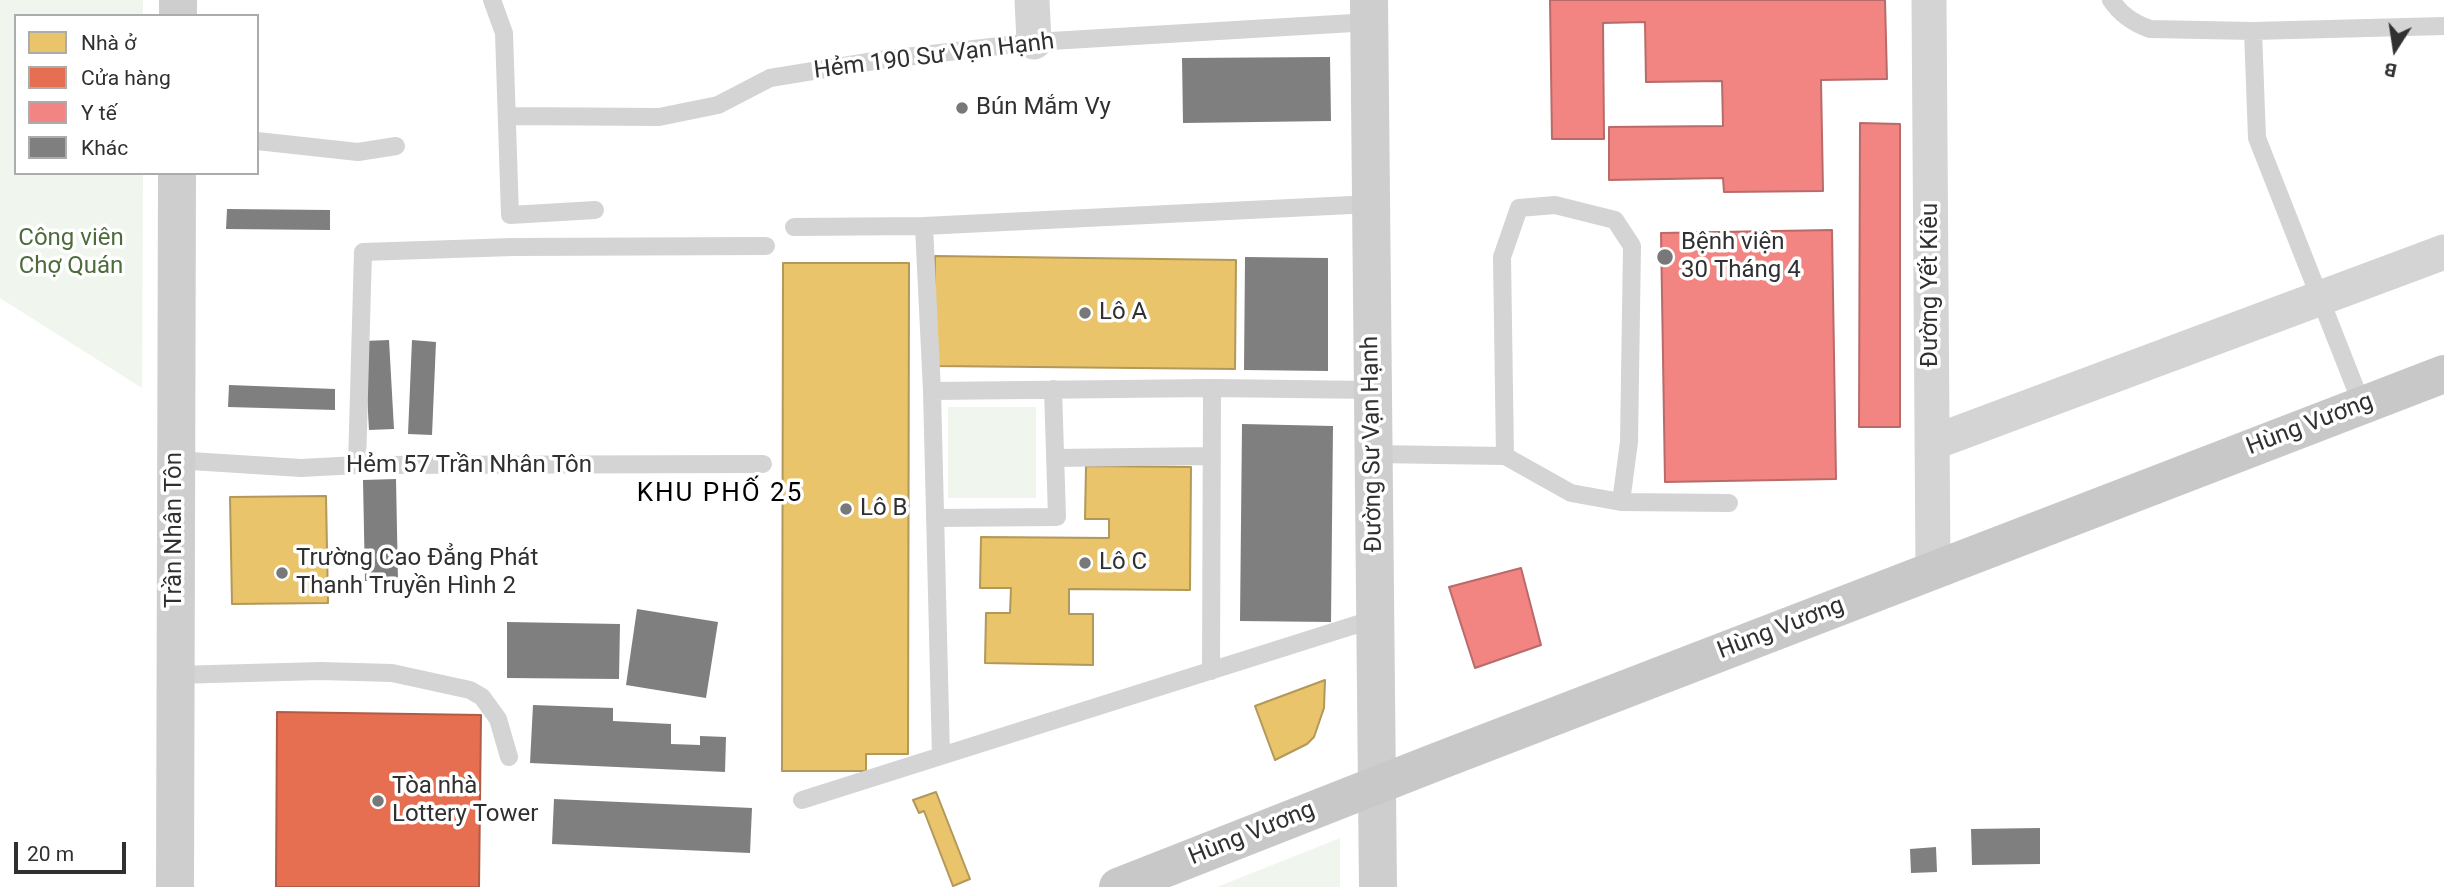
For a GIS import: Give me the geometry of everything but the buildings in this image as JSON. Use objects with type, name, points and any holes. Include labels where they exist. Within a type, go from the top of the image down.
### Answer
[{"type":"main road","name":"Hùng Vương","points":[[1118,887],[2444,373]]},
{"type":"street","points":[[1032,0],[1034,43]]},
{"type":"street","name":"Đường Yết Kiêu","points":[[1929,0],[1933,570]]},
{"type":"street","name":"Đường Sư Vạn Hạnh","points":[[1369,11],[1378,887]]},
{"type":"street","name":"Trần Nhân Tôn","points":[[175,887],[177,175]]},
{"type":"street","points":[[1932,443],[2444,252]]},
{"type":"lane","points":[[492,0],[504,33],[510,215],[595,210]]},
{"type":"lane","points":[[2111,0],[2123,15],[2150,29],[2253,31],[2444,26]]},
{"type":"lane","name":"Hẻm 190 Sư Vạn Hạnh","points":[[507,116],[659,117],[718,105],[770,78],[880,60],[1369,11]]},
{"type":"lane","points":[[2253,31],[2257,138],[2362,405]]},
{"type":"lane","points":[[259,141],[358,152],[396,146]]},
{"type":"lane","points":[[794,227],[924,226],[1371,204]]},
{"type":"lane","points":[[1505,456],[1502,257],[1519,208],[1555,205],[1615,220],[1632,246],[1629,442],[1621,502]]},
{"type":"lane","points":[[924,226],[932,391],[942,756]]},
{"type":"lane","points":[[357,465],[363,252],[513,247],[766,246]]},
{"type":"lane","points":[[932,391],[1212,388],[1373,390]]},
{"type":"lane","points":[[1211,671],[1212,388]]},
{"type":"lane","points":[[935,518],[1056,517],[1053,389]]},
{"type":"lane","points":[[1374,454],[1505,456],[1571,493],[1621,502],[1729,503]]},
{"type":"lane","points":[[1055,458],[1212,456]]},
{"type":"lane","name":"Hẻm 57 Trần Nhân Tôn","points":[[175,460],[301,468],[357,465],[762,464]]},
{"type":"lane","points":[[802,800],[1374,619]]},
{"type":"lane","points":[[175,675],[321,671],[392,673],[470,690],[482,697],[498,719],[509,757]]},
{"type":"green space","name":"Công viên Chợ Quán","points":[[0,0],[143,0],[143,14],[14,14],[14,175],[143,175],[142,388],[0,298]]},
{"type":"green space","points":[[948,407],[1036,407],[1036,498],[948,498]]},
{"type":"green space","points":[[1340,838],[1340,887],[1217,887]]},
{"type":"place","name":"Bún Mắm Vy","points":[[962,108]]},
{"type":"place","name":"Bệnh viện 30 Tháng 4","points":[[1665,257]]},
{"type":"place","name":"Lô A","points":[[1085,313]]},
{"type":"place","name":"Lô B","points":[[846,509]]},
{"type":"place","name":"Lô C","points":[[1085,563]]},
{"type":"place","name":"Trường Cao Đẳng Phát Thanh Truyền Hình 2","points":[[282,573]]},
{"type":"place","name":"Tòa nhà Lottery Tower","points":[[378,801]]},
{"type":"district","name":"KHU PHỐ 25","points":[[720,494]]}]
